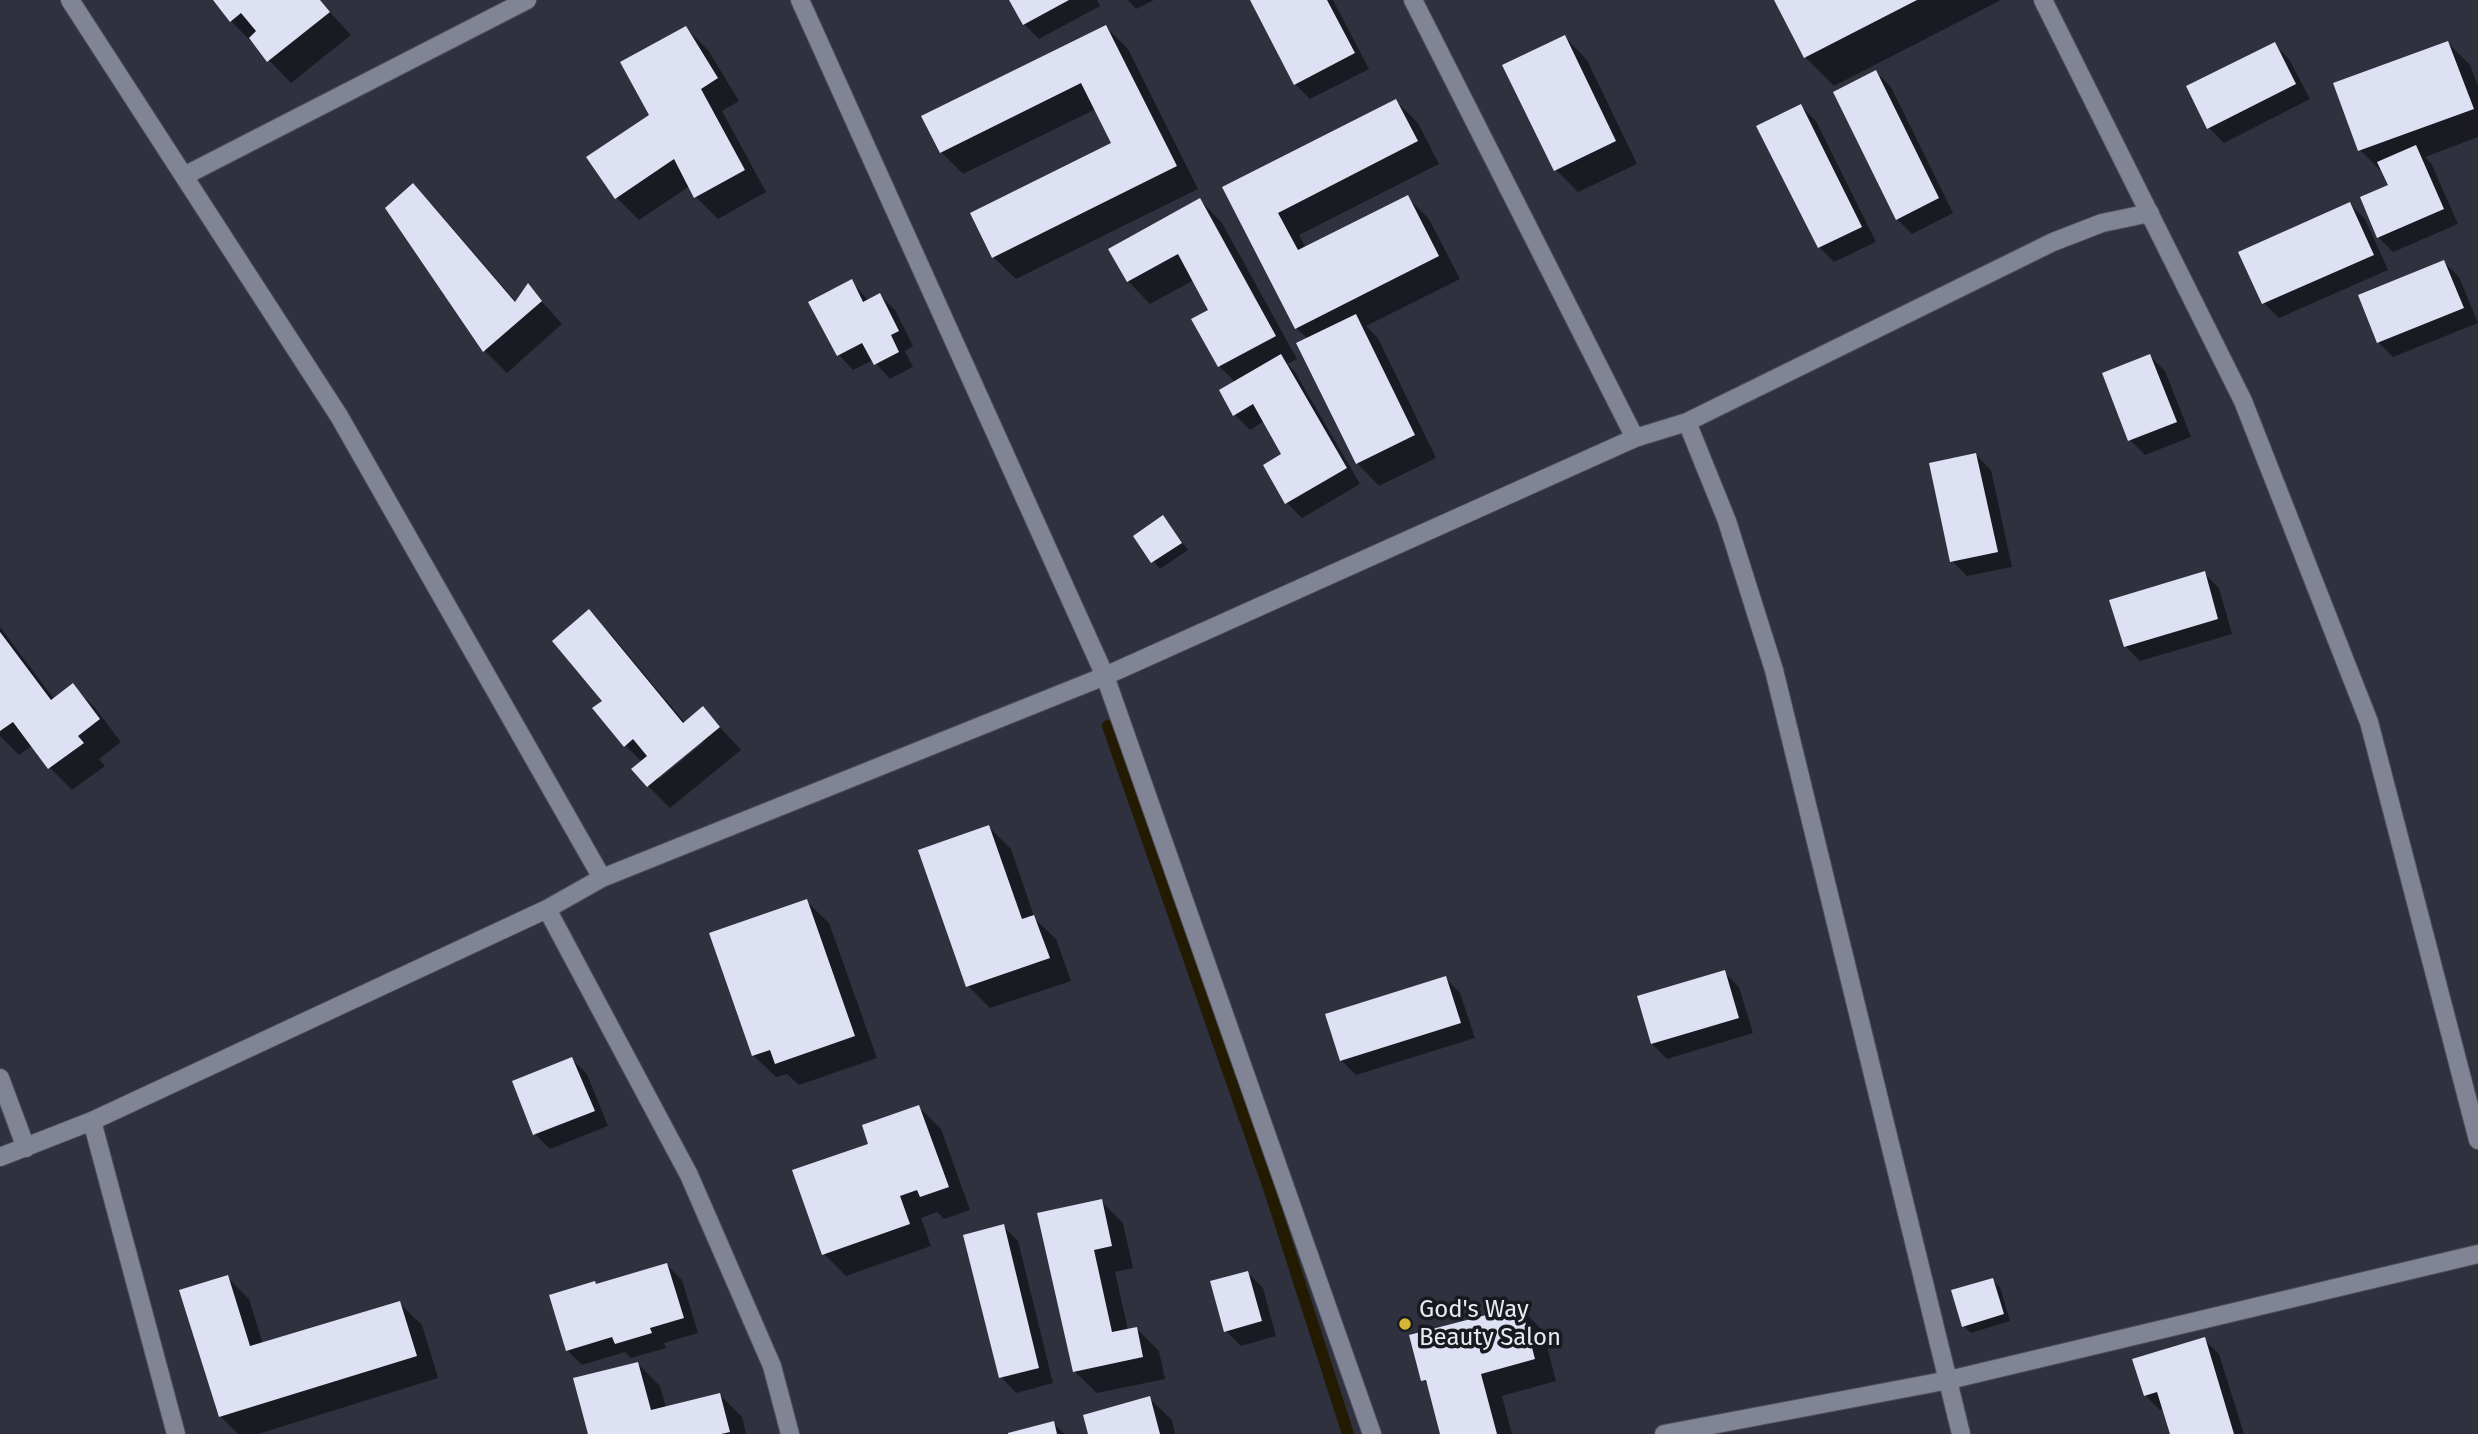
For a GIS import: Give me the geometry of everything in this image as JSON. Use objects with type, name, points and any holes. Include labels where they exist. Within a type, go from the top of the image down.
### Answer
[{"type":"street","points":[[70,0],[339,416],[602,878]]},
{"type":"street","points":[[184,176],[527,0]]},
{"type":"street","points":[[800,0],[1105,676],[1372,1434]]},
{"type":"street","points":[[1413,0],[1635,438]]},
{"type":"street","points":[[2043,0],[2242,401],[2369,722],[2478,1140]]},
{"type":"street","points":[[0,1157],[92,1121],[547,909],[602,878],[1105,676],[1635,438],[1687,422],[2053,242],[2102,223],[2150,213]]},
{"type":"street","points":[[1687,422],[1727,521],[1774,670],[1961,1434]]},
{"type":"street","points":[[547,909],[689,1175],[772,1366],[790,1434]]},
{"type":"street","points":[[0,1078],[26,1148]]},
{"type":"street","points":[[92,1121],[176,1434]]},
{"type":"street","points":[[1664,1434],[1949,1380],[2478,1254]]},
{"type":"building","points":[[213,0],[320,0],[330,12],[267,62],[249,38],[256,31],[241,13],[230,22]]},
{"type":"building","points":[[1009,0],[1069,0],[1023,25]]},
{"type":"building","points":[[1250,0],[1327,0],[1355,53],[1294,85]]},
{"type":"building","points":[[1774,0],[1917,0],[1804,58]]},
{"type":"building","points":[[1106,25],[1177,166],[992,258],[970,213],[1111,143],[1081,83],[940,153],[921,116]]},
{"type":"building","points":[[686,26],[718,78],[701,89],[745,170],[694,198],[674,159],[615,199],[586,157],[649,115],[620,62]]},
{"type":"building","points":[[1565,35],[1616,141],[1554,171],[1502,65]]},
{"type":"building","points":[[2448,41],[2474,109],[2358,151],[2333,83]]},
{"type":"building","points":[[2275,42],[2296,84],[2207,129],[2186,86]]},
{"type":"building","points":[[1876,70],[1939,198],[1896,220],[1833,92]]},
{"type":"building","points":[[1396,99],[1418,141],[1278,213],[1298,250],[1408,195],[1439,256],[1295,329],[1222,187]]},
{"type":"building","points":[[1801,104],[1862,227],[1818,248],[1756,126]]},
{"type":"building","points":[[2416,145],[2444,209],[2377,238],[2360,197],[2388,185],[2377,162]]},
{"type":"building","points":[[413,183],[515,302],[528,283],[542,301],[483,352],[385,208]]},
{"type":"building","points":[[1200,198],[1276,336],[1218,367],[1191,319],[1208,310],[1178,254],[1127,282],[1108,249]]},
{"type":"building","points":[[2350,202],[2374,255],[2262,304],[2238,252]]},
{"type":"building","points":[[2444,260],[2464,308],[2377,343],[2358,295]]},
{"type":"building","points":[[852,279],[863,302],[880,293],[899,331],[891,335],[899,352],[874,365],[862,343],[837,356],[808,302]]},
{"type":"building","points":[[1356,314],[1415,435],[1356,464],[1296,343]]},
{"type":"building","points":[[1281,354],[1347,468],[1285,504],[1263,465],[1281,454],[1253,404],[1233,416],[1219,390]]},
{"type":"building","points":[[2150,354],[2177,422],[2128,441],[2102,373]]},
{"type":"building","points":[[1976,453],[1998,552],[1950,562],[1929,463]]},
{"type":"building","points":[[1163,515],[1182,543],[1151,563],[1133,536]]},
{"type":"building","points":[[2205,571],[2218,619],[2124,647],[2109,600]]},
{"type":"building","points":[[589,609],[683,723],[703,706],[720,727],[647,787],[631,769],[647,756],[633,739],[624,747],[592,708],[602,701],[552,641]]},
{"type":"building","points":[[0,632],[51,700],[73,683],[100,719],[78,736],[84,743],[48,769],[13,722],[0,731]]},
{"type":"building","points":[[989,825],[1022,919],[1034,915],[1050,958],[966,987],[918,850]]},
{"type":"building","points":[[807,899],[855,1036],[775,1064],[770,1050],[752,1056],[709,933]]},
{"type":"building","points":[[1725,970],[1739,1018],[1651,1044],[1637,996]]},
{"type":"building","points":[[1446,976],[1461,1023],[1340,1061],[1325,1014]]},
{"type":"building","points":[[572,1057],[595,1111],[533,1135],[512,1081]]},
{"type":"building","points":[[919,1105],[949,1187],[920,1197],[917,1190],[900,1196],[910,1224],[822,1255],[792,1170],[868,1144],[862,1125]]},
{"type":"building","points":[[1102,1199],[1112,1246],[1094,1250],[1112,1332],[1137,1327],[1143,1357],[1073,1372],[1037,1213]]},
{"type":"building","points":[[1004,1224],[1039,1368],[999,1378],[963,1235]]},
{"type":"building","points":[[667,1263],[684,1318],[650,1328],[652,1333],[615,1344],[612,1337],[566,1351],[549,1295]]},
{"type":"building","points":[[1248,1271],[1262,1321],[1224,1332],[1210,1281]]},
{"type":"building","points":[[228,1275],[250,1346],[400,1301],[417,1356],[219,1417],[179,1290]]},
{"type":"building","points":[[1993,1278],[2004,1314],[1962,1327],[1951,1290]]},
{"type":"building","points":[[1521,1306],[1535,1359],[1481,1374],[1497,1434],[1440,1434],[1426,1380],[1421,1381],[1409,1335]]},
{"type":"building","points":[[2205,1337],[2234,1434],[2170,1434],[2157,1392],[2144,1396],[2132,1359]]},
{"type":"building","points":[[638,1362],[651,1410],[720,1393],[730,1432],[588,1434],[573,1378]]},
{"type":"building","points":[[1150,1396],[1160,1434],[1088,1434],[1083,1415]]},
{"type":"building","points":[[1054,1421],[1057,1434],[1008,1434],[1008,1433]]},
{"type":"waterway","points":[[1108,726],[1269,1188],[1348,1434]]},
{"type":"place","name":"God's Way Beauty Salon","points":[[1405,1324]]}]
